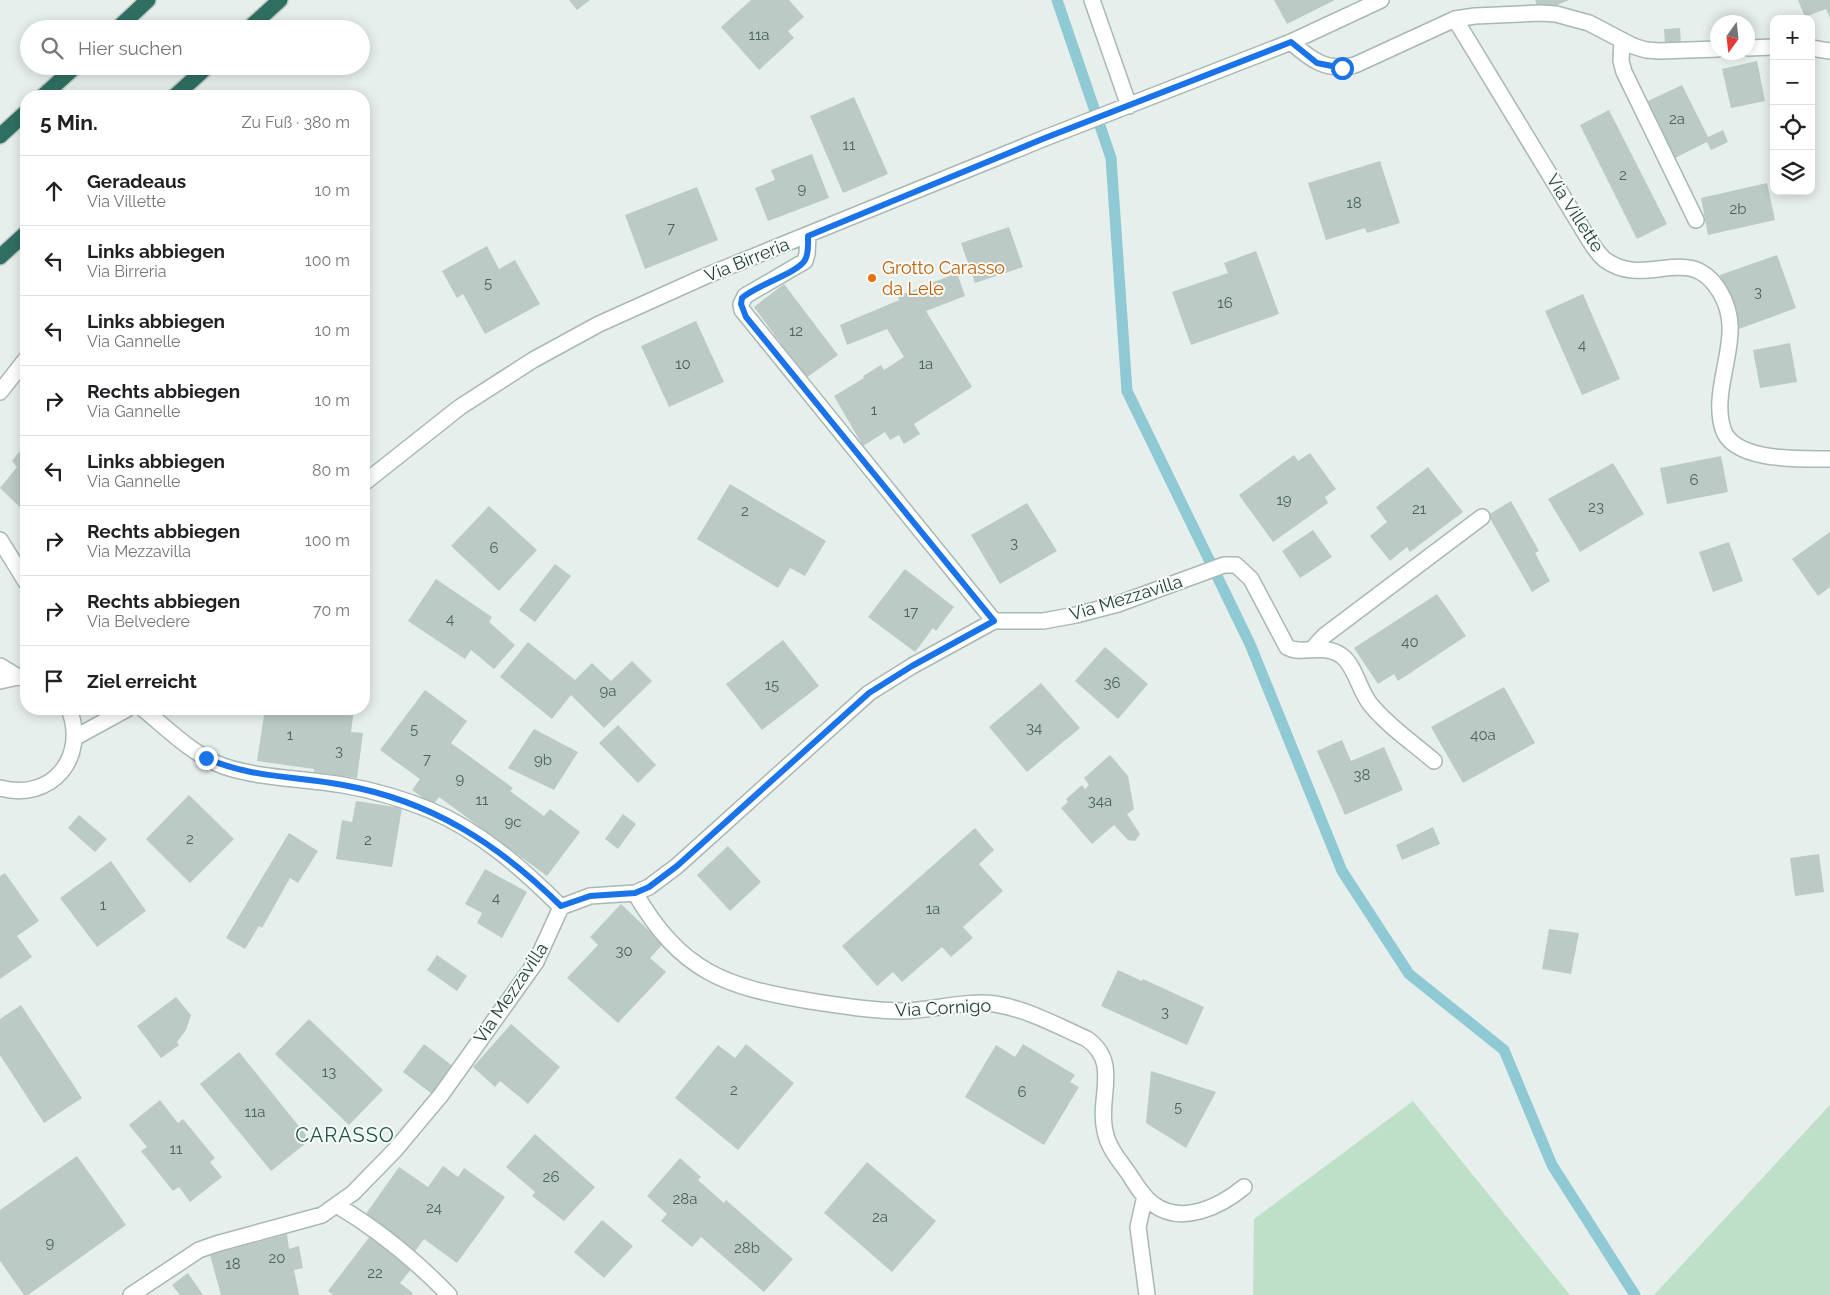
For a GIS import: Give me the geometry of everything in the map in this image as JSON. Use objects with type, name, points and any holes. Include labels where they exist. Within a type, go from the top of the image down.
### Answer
[{"type":"highway","points":[[127,20],[148,0]]},
{"type":"highway","points":[[258,20],[280,0]]},
{"type":"highway","points":[[50,90],[66,75]]},
{"type":"highway","points":[[182,90],[198,75]]},
{"type":"highway","points":[[0,136],[20,118]]},
{"type":"highway","points":[[0,257],[20,239]]},
{"type":"street","points":[[1092,0],[1128,106]]},
{"type":"street","name":"Via Birreria","points":[[370,478],[460,408],[564,342],[708,275],[808,236],[1045,138],[1291,42],[1378,1]]},
{"type":"street","points":[[1291,42],[1317,63],[1342,68],[1355,65],[1455,19],[1475,16],[1556,14],[1589,23],[1646,50],[1710,49]]},
{"type":"street","name":"Via Villette","points":[[1455,19],[1582,228],[1603,258],[1629,270],[1644,272],[1692,267],[1710,279],[1720,293],[1732,328],[1719,396],[1723,430],[1728,438],[1745,451],[1760,455],[1830,460]]},
{"type":"street","points":[[1622,40],[1621,61],[1624,72],[1696,220]]},
{"type":"street","points":[[1755,48],[1770,47]]},
{"type":"street","points":[[1815,49],[1830,51]]},
{"type":"street","points":[[808,236],[805,261],[744,296],[741,304],[742,310],[994,621]]},
{"type":"street","points":[[0,392],[20,367]]},
{"type":"street","points":[[1313,648],[1324,636],[1482,517]]},
{"type":"street","points":[[0,540],[20,572]]},
{"type":"street","name":"Via Mezzavilla","points":[[131,1295],[199,1250],[263,1230],[303,1222],[322,1215],[338,1206],[371,1176],[441,1095],[536,962],[561,906],[590,896],[635,893],[649,887],[677,866],[869,693],[912,666],[994,621],[1043,622],[1076,616],[1170,586],[1224,564],[1236,565],[1251,579],[1282,641],[1290,649],[1313,648]]},
{"type":"street","points":[[1313,648],[1334,651],[1343,656],[1370,704],[1434,761]]},
{"type":"street","points":[[0,666],[20,677]]},
{"type":"street","points":[[0,682],[20,678]]},
{"type":"street","points":[[3,792],[32,789],[54,779],[65,768],[73,753],[76,738],[72,715]]},
{"type":"street","points":[[76,738],[116,715]]},
{"type":"street","points":[[150,715],[194,750],[222,766],[248,773],[343,785],[371,791],[430,810],[454,822],[505,856],[529,875],[561,906]]},
{"type":"street","name":"Via Cornigo","points":[[635,893],[654,923],[693,962],[723,980],[749,989],[872,1010],[905,1011],[941,1009],[980,1003],[995,1004],[1012,1008],[1087,1039],[1097,1046],[1105,1063],[1103,1115],[1104,1131],[1108,1144],[1145,1196],[1161,1209],[1174,1212],[1192,1212],[1209,1210],[1225,1203],[1244,1187]]},
{"type":"street","points":[[1145,1196],[1138,1226],[1147,1295]]},
{"type":"street","points":[[338,1206],[370,1225],[394,1243],[419,1264],[449,1295]]},
{"type":"green space","points":[[1413,1101],[1570,1295],[1253,1295],[1254,1219]]},
{"type":"green space","points":[[1829,1106],[1830,1295],[1654,1295]]},
{"type":"building","points":[[569,0],[590,0],[577,10]]},
{"type":"building","points":[[751,0],[789,0],[804,17],[788,31],[794,38],[759,70],[721,27]]},
{"type":"building","points":[[1274,0],[1335,0],[1287,24]]},
{"type":"building","points":[[1535,0],[1569,0],[1546,10],[1538,8]]},
{"type":"building","points":[[1798,0],[1830,0],[1830,18],[1826,9],[1810,15],[1804,15]]},
{"type":"building","points":[[1680,28],[1681,44],[1665,44],[1664,29]]},
{"type":"building","points":[[1757,61],[1765,101],[1731,108],[1722,69]]},
{"type":"building","points":[[1682,85],[1708,137],[1723,130],[1728,142],[1711,150],[1707,142],[1673,159],[1646,102]]},
{"type":"building","points":[[854,97],[888,174],[843,193],[810,116]]},
{"type":"building","points":[[1609,110],[1667,224],[1637,239],[1580,125]]},
{"type":"building","points":[[812,154],[829,198],[768,221],[755,188],[775,180],[771,170]]},
{"type":"building","points":[[1380,161],[1400,223],[1367,233],[1365,228],[1326,240],[1308,183]]},
{"type":"building","points":[[1767,183],[1775,220],[1708,235],[1701,198]]},
{"type":"building","points":[[697,187],[718,240],[645,269],[625,215]]},
{"type":"building","points":[[1009,227],[1023,267],[975,283],[961,243]]},
{"type":"building","points":[[487,246],[499,269],[515,260],[540,304],[485,334],[463,294],[457,298],[442,271]]},
{"type":"building","points":[[1256,251],[1279,314],[1191,345],[1172,292],[1228,273],[1224,263]]},
{"type":"building","points":[[1777,255],[1796,308],[1739,329],[1720,275]]},
{"type":"building","points":[[957,273],[965,296],[926,311],[972,387],[914,424],[920,434],[904,444],[899,435],[890,440],[885,432],[863,446],[834,396],[881,365],[884,370],[904,357],[887,329],[847,345],[840,325],[899,300],[898,296]]},
{"type":"building","points":[[784,284],[838,355],[806,378],[754,307]]},
{"type":"building","points":[[1583,294],[1620,379],[1582,395],[1545,311]]},
{"type":"building","points":[[696,321],[724,382],[669,407],[641,346]]},
{"type":"building","points":[[1790,343],[1797,382],[1760,388],[1753,350]]},
{"type":"building","points":[[20,451],[20,507],[0,488],[17,467],[12,461]]},
{"type":"building","points":[[1310,453],[1336,489],[1325,497],[1328,503],[1273,542],[1239,495],[1294,455],[1298,461]]},
{"type":"building","points":[[1721,456],[1728,492],[1667,504],[1660,468]]},
{"type":"building","points":[[1613,463],[1644,514],[1580,552],[1548,499]]},
{"type":"building","points":[[1428,467],[1463,512],[1410,552],[1407,547],[1390,561],[1370,536],[1387,522],[1376,507]]},
{"type":"building","points":[[730,484],[826,541],[805,576],[790,568],[778,588],[697,539]]},
{"type":"building","points":[[1511,501],[1539,551],[1535,553],[1550,581],[1532,592],[1488,515]]},
{"type":"building","points":[[1027,503],[1057,551],[1000,584],[971,535]]},
{"type":"building","points":[[489,506],[537,550],[499,591],[451,546]]},
{"type":"building","points":[[1313,530],[1332,557],[1300,578],[1282,551]]},
{"type":"building","points":[[1830,532],[1830,587],[1818,596],[1792,559]]},
{"type":"building","points":[[1729,542],[1743,581],[1713,592],[1699,552]]},
{"type":"building","points":[[555,564],[571,576],[535,622],[519,610]]},
{"type":"building","points":[[905,569],[954,607],[936,631],[933,628],[915,652],[868,617]]},
{"type":"building","points":[[436,579],[492,617],[489,622],[515,645],[494,669],[471,650],[465,659],[408,621]]},
{"type":"building","points":[[1437,594],[1466,636],[1398,681],[1394,674],[1378,684],[1354,648]]},
{"type":"building","points":[[783,640],[819,686],[762,730],[726,684]]},
{"type":"building","points":[[528,642],[575,680],[592,663],[611,681],[632,661],[652,681],[604,728],[571,695],[552,719],[500,677]]},
{"type":"building","points":[[1105,647],[1148,684],[1118,719],[1075,681]]},
{"type":"building","points":[[1041,683],[1080,728],[1027,772],[989,727]]},
{"type":"building","points":[[1504,687],[1535,743],[1463,783],[1431,727]]},
{"type":"building","points":[[425,690],[467,721],[451,743],[513,788],[510,791],[544,816],[550,809],[580,832],[547,876],[439,797],[433,805],[412,790],[420,779],[380,750]]},
{"type":"building","points":[[264,715],[353,715],[351,732],[363,733],[357,778],[314,772],[314,769],[257,761]]},
{"type":"building","points":[[618,725],[656,765],[638,783],[599,743]]},
{"type":"building","points":[[534,729],[578,752],[554,790],[508,768]]},
{"type":"building","points":[[1342,740],[1351,761],[1384,747],[1403,790],[1345,815],[1317,751]]},
{"type":"building","points":[[1110,755],[1128,776],[1134,809],[1127,814],[1140,834],[1135,841],[1128,840],[1114,825],[1092,844],[1061,808],[1068,802],[1066,799],[1082,785],[1085,789],[1089,785],[1084,778]]},
{"type":"building","points":[[189,795],[234,839],[190,883],[146,839]]},
{"type":"building","points":[[356,801],[402,808],[392,867],[336,859],[342,820],[352,822]]},
{"type":"building","points":[[623,814],[636,824],[618,849],[605,839]]},
{"type":"building","points":[[79,815],[107,839],[95,852],[68,828]]},
{"type":"building","points":[[1433,827],[1440,844],[1402,860],[1396,845]]},
{"type":"building","points":[[975,828],[994,850],[979,864],[1003,891],[963,927],[973,938],[951,957],[942,947],[902,982],[893,972],[877,986],[842,946]]},
{"type":"building","points":[[289,833],[318,851],[298,883],[290,878],[262,928],[259,926],[245,949],[226,938]]},
{"type":"building","points":[[728,846],[761,882],[730,911],[697,875]]},
{"type":"building","points":[[1819,854],[1824,892],[1795,896],[1790,858]]},
{"type":"building","points":[[111,861],[146,911],[97,947],[60,898]]},
{"type":"building","points":[[485,869],[527,892],[502,938],[477,923],[482,913],[465,904]]},
{"type":"building","points":[[5,873],[39,921],[17,936],[32,957],[0,979],[0,876]]},
{"type":"building","points":[[621,904],[663,944],[650,958],[666,972],[618,1023],[567,978],[598,945],[590,937]]},
{"type":"building","points":[[1549,929],[1579,933],[1571,974],[1542,969]]},
{"type":"building","points":[[437,955],[467,976],[457,991],[427,970]]},
{"type":"building","points":[[1118,970],[1142,981],[1143,979],[1204,1007],[1187,1045],[1101,1006]]},
{"type":"building","points":[[176,997],[191,1015],[186,1030],[177,1042],[179,1045],[161,1058],[137,1026]]},
{"type":"building","points":[[21,1005],[82,1098],[44,1123],[0,1055],[0,1019]]},
{"type":"building","points":[[309,1019],[383,1090],[349,1125],[275,1054]]},
{"type":"building","points":[[511,1024],[560,1067],[528,1104],[500,1081],[495,1087],[473,1067]]},
{"type":"building","points":[[424,1044],[454,1067],[432,1094],[403,1072]]},
{"type":"building","points":[[746,1044],[794,1083],[738,1150],[675,1098],[718,1045],[735,1058]]},
{"type":"building","points":[[1023,1044],[1075,1075],[1070,1082],[1079,1087],[1044,1145],[965,1097],[996,1045],[1015,1057]]},
{"type":"building","points":[[239,1052],[310,1140],[271,1171],[200,1084]]},
{"type":"building","points":[[1151,1071],[1216,1092],[1186,1148],[1146,1123]]},
{"type":"building","points":[[160,1100],[178,1123],[183,1119],[215,1158],[210,1162],[222,1177],[190,1202],[179,1187],[173,1191],[141,1151],[147,1147],[129,1125]]},
{"type":"building","points":[[535,1134],[595,1187],[564,1221],[532,1196],[535,1192],[506,1167]]},
{"type":"building","points":[[77,1156],[126,1225],[28,1295],[24,1295],[0,1261],[0,1210]]},
{"type":"building","points":[[680,1158],[701,1177],[698,1180],[724,1203],[726,1200],[793,1259],[764,1292],[701,1237],[692,1247],[661,1221],[667,1214],[647,1196]]},
{"type":"building","points":[[867,1162],[936,1221],[892,1272],[824,1213]]},
{"type":"building","points":[[443,1166],[458,1177],[464,1168],[505,1197],[457,1263],[424,1239],[413,1254],[363,1218],[399,1167],[428,1187]]},
{"type":"building","points":[[602,1220],[633,1246],[604,1278],[574,1252]]},
{"type":"building","points":[[374,1231],[416,1263],[400,1283],[413,1293],[411,1295],[333,1295],[328,1291]]},
{"type":"building","points":[[287,1234],[289,1249],[299,1246],[303,1268],[294,1270],[299,1295],[221,1295],[210,1255]]},
{"type":"building","points":[[188,1273],[203,1295],[180,1295],[172,1285]]},
{"type":"waterway","points":[[1057,0],[1111,158],[1127,391],[1250,644],[1342,871],[1409,974],[1504,1050],[1552,1165],[1635,1295]]},
{"type":"place","name":"Grotto Carasso da Lele","points":[[872,278]]},
{"type":"district","name":"CARASSO","points":[[345,1135]]},
{"type":"route","points":[[206,758],[222,766],[248,773],[343,785],[371,791],[430,810],[454,822],[505,856],[529,875],[561,906],[590,896],[635,893],[649,887],[677,866],[869,693],[912,666],[994,621],[746,317],[742,310],[742,298],[756,288],[805,261],[808,236],[1045,138],[1291,42],[1317,63],[1329,67],[1342,68]]}]
